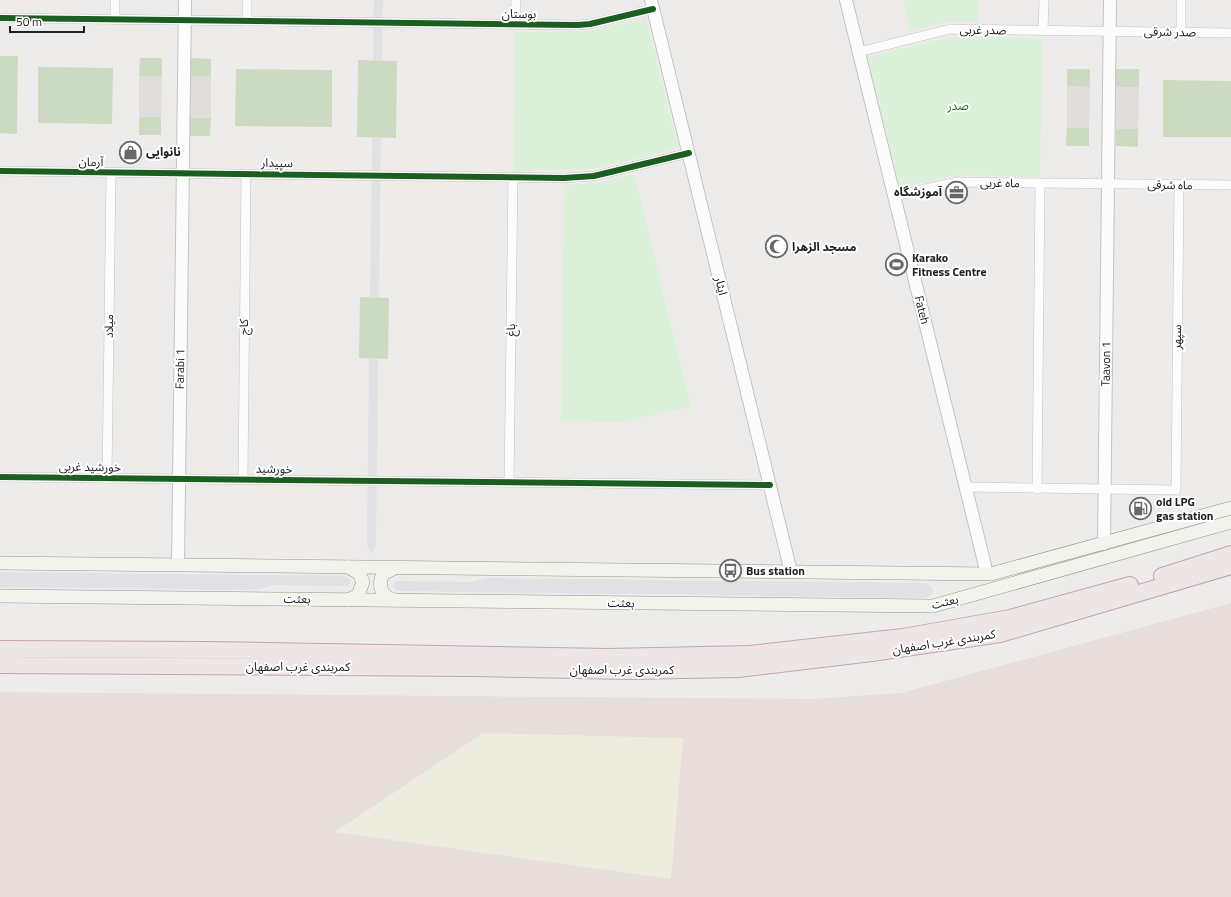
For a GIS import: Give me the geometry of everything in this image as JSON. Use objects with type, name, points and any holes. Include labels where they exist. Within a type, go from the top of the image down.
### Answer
[{"type":"highway","name":"کمربندی غرب اصفهان","points":[[0,649],[214,650],[608,657],[750,654],[903,636],[1010,618],[1169,574],[1231,554]]},
{"type":"highway","name":"کمربندی غرب اصفهان","points":[[0,665],[474,668],[631,671],[738,669],[872,653],[1000,634],[1231,566]]},
{"type":"main road","name":"بعثت","points":[[0,563],[987,574],[1104,544],[1231,508]]},
{"type":"main road","name":"بعثت","points":[[0,596],[933,606],[1231,522]]},
{"type":"main road","points":[[346,600],[358,595],[363,582],[359,573],[347,567]]},
{"type":"main road","points":[[396,568],[387,570],[383,574],[380,584],[383,593],[391,599],[396,600]]},
{"type":"street","points":[[115,0],[115,20]]},
{"type":"street","name":"Farabi 1","points":[[178,565],[185,0]]},
{"type":"street","points":[[247,0],[247,21]]},
{"type":"street","points":[[515,25],[516,0]]},
{"type":"street","name":"Fateh","points":[[846,0],[987,574]]},
{"type":"street","points":[[1043,31],[1044,0]]},
{"type":"street","name":"Taavon 1","points":[[1104,544],[1110,0]]},
{"type":"street","points":[[1181,0],[1181,32]]},
{"type":"street","name":"بوستان","points":[[0,18],[515,25],[590,24],[652,4]]},
{"type":"street","name":"ایثار","points":[[652,4],[791,572]]},
{"type":"street","name":"صدر غربی","points":[[859,52],[950,29],[1110,31]]},
{"type":"street","name":"صدر شرقی","points":[[1110,31],[1231,33]]},
{"type":"street","name":"سپیدار","points":[[183,173],[513,178],[594,176],[689,153]]},
{"type":"street","name":"آرمان","points":[[0,171],[183,173]]},
{"type":"street","name":"میلاد","points":[[107,479],[111,173]]},
{"type":"street","name":"کاج","points":[[243,479],[246,174]]},
{"type":"street","name":"باغ","points":[[509,483],[513,178]]},
{"type":"street","name":"ماه غربی","points":[[894,196],[957,182],[1108,184]]},
{"type":"street","points":[[1037,489],[1040,184]]},
{"type":"street","name":"ماه شرقی","points":[[1108,184],[1231,185]]},
{"type":"street","name":"سپهر","points":[[1104,489],[1176,490],[1179,185]]},
{"type":"street","name":"خورشید غربی","points":[[0,477],[179,479]]},
{"type":"street","name":"خورشید","points":[[179,479],[770,485]]},
{"type":"street","points":[[966,487],[1104,489]]},
{"type":"shaded area","points":[[374,0],[383,0],[382,61],[373,60]]},
{"type":"shaded area","points":[[139,76],[162,76],[161,117],[139,117]]},
{"type":"shaded area","points":[[189,76],[211,76],[211,118],[188,118]]},
{"type":"shaded area","points":[[1067,86],[1090,87],[1089,128],[1067,128]]},
{"type":"shaded area","points":[[1116,87],[1139,87],[1138,129],[1116,129]]},
{"type":"shaded area","points":[[372,138],[381,138],[379,298],[370,297]]},
{"type":"shaded area","points":[[369,359],[378,359],[376,545],[371,554],[367,545]]},
{"type":"shaded area","points":[[0,572],[345,576],[351,581],[348,586],[272,585],[257,590],[0,587]]},
{"type":"shaded area","points":[[486,578],[925,583],[931,586],[933,592],[925,598],[397,591],[392,586],[397,581],[471,582]]},
{"type":"shaded area","points":[[1231,603],[1231,897],[0,897],[0,692],[812,699],[901,693]]},
{"type":"shaded area","points":[[483,733],[683,738],[671,879],[335,832]]},
{"type":"green space","points":[[903,0],[978,0],[978,22],[949,22],[910,31]]},
{"type":"green space","points":[[646,18],[678,148],[593,169],[513,170],[515,32],[591,31]]},
{"type":"green space","name":"صدر","points":[[951,37],[1043,38],[1040,177],[957,175],[898,187],[866,57]]},
{"type":"green space","points":[[0,56],[18,56],[17,134],[0,133]]},
{"type":"green space","points":[[140,58],[162,58],[162,76],[139,76]]},
{"type":"green space","points":[[189,58],[211,59],[211,76],[189,76]]},
{"type":"green space","points":[[358,60],[397,61],[396,138],[357,137]]},
{"type":"green space","points":[[38,67],[113,68],[112,124],[38,123]]},
{"type":"green space","points":[[236,69],[332,70],[332,127],[235,126]]},
{"type":"green space","points":[[1067,69],[1090,69],[1090,87],[1067,86]]},
{"type":"green space","points":[[1116,69],[1139,69],[1139,87],[1116,87]]},
{"type":"green space","points":[[1163,80],[1231,81],[1231,137],[1163,137]]},
{"type":"green space","points":[[139,117],[161,117],[161,135],[139,135]]},
{"type":"green space","points":[[188,118],[211,118],[210,136],[188,136]]},
{"type":"green space","points":[[1067,128],[1089,128],[1089,146],[1066,146]]},
{"type":"green space","points":[[1116,129],[1138,129],[1138,147],[1116,146]]},
{"type":"green space","points":[[634,174],[691,407],[620,422],[561,421],[564,185],[595,183]]},
{"type":"green space","points":[[360,297],[389,298],[388,359],[359,358]]},
{"type":"cycle path","points":[[0,18],[578,25],[590,24],[653,9]]},
{"type":"cycle path","points":[[0,171],[564,178],[594,176],[689,153]]},
{"type":"cycle path","points":[[0,477],[770,485]]},
{"type":"place","name":"نانوایی","points":[[131,152]]},
{"type":"place","name":"آموزشگاه","points":[[957,192]]},
{"type":"place","name":"مسجد الزهرا","points":[[776,247]]},
{"type":"place","name":"Karako Fitness Centre","points":[[897,265]]},
{"type":"place","name":"old LPG gas station","points":[[1140,509]]},
{"type":"place","name":"Bus station","points":[[731,571]]}]
